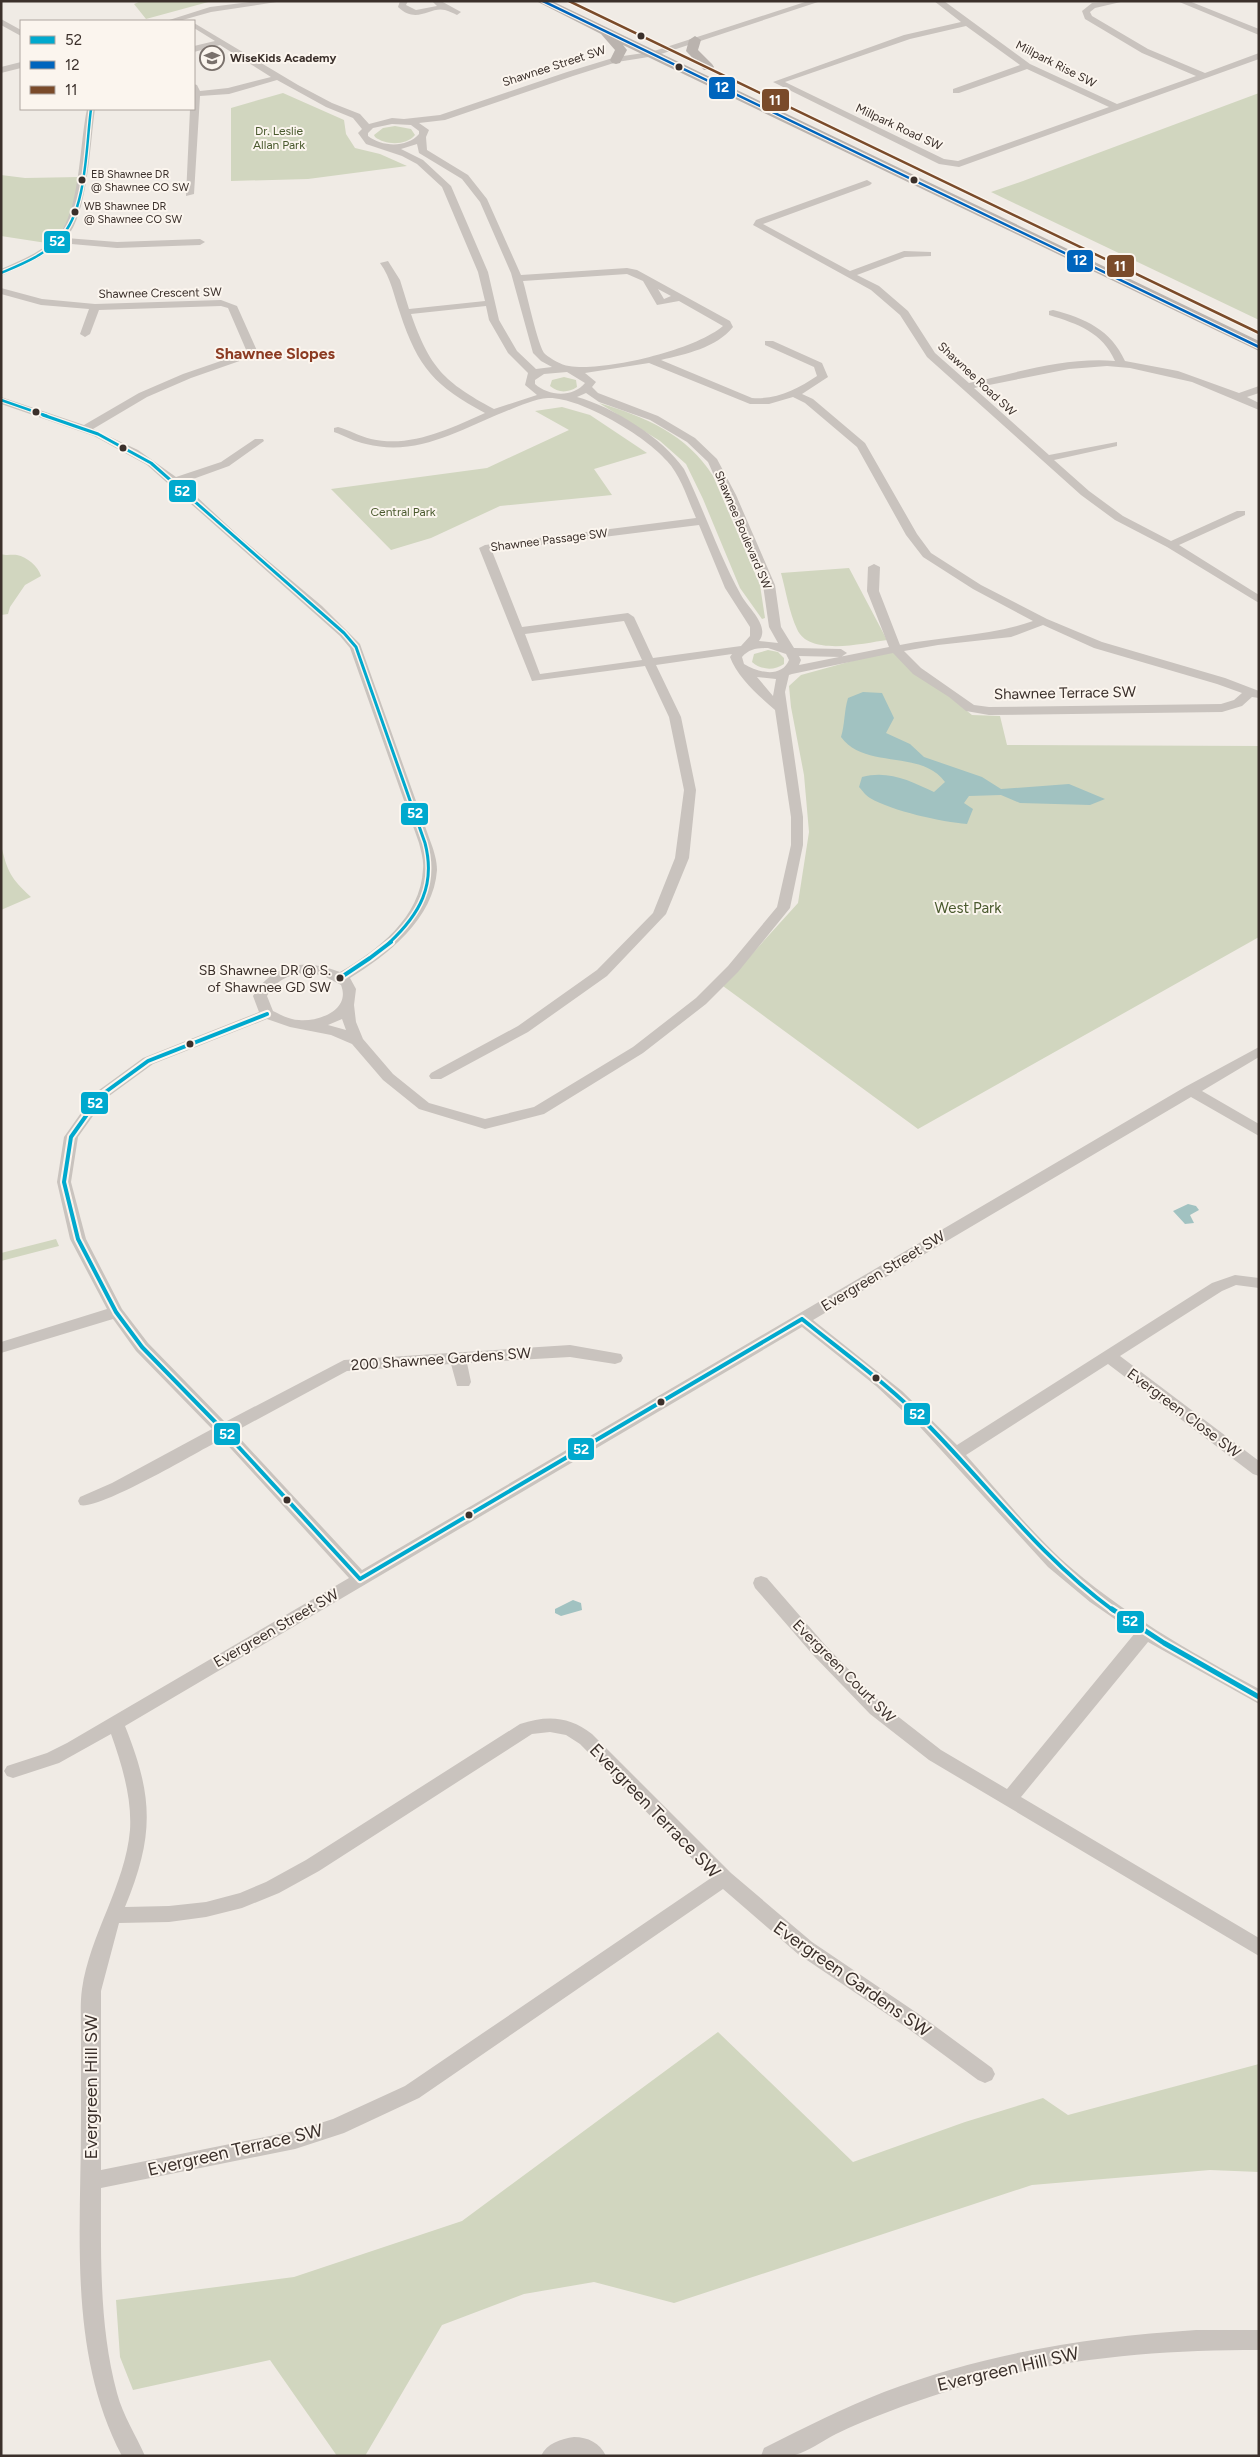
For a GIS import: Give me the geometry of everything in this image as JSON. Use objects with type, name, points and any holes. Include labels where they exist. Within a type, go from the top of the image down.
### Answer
[{"type":"main road","points":[[542,1],[1252,344],[1259,352]]},
{"type":"main road","points":[[568,1],[1259,333]]},
{"type":"main road","points":[[602,30],[621,50],[616,60]]},
{"type":"main road","points":[[696,40],[692,51],[708,67]]},
{"type":"street","points":[[185,20],[228,7],[279,1]]},
{"type":"street","points":[[404,1],[402,6],[413,12],[429,11],[445,6]]},
{"type":"street","points":[[434,1],[457,12]]},
{"type":"street","points":[[652,54],[817,1]]},
{"type":"street","name":"Millpark Rise SW","points":[[938,1],[1027,66],[1118,108]]},
{"type":"street","points":[[1121,1],[1092,6],[1086,11],[1088,17],[1124,40],[1205,76]]},
{"type":"street","points":[[1181,1],[1259,32]]},
{"type":"street","points":[[1,11],[20,21]]},
{"type":"street","points":[[1,21],[20,32]]},
{"type":"street","name":"Millpark Road SW","points":[[967,23],[907,37],[780,79],[778,84],[942,162],[955,165],[965,164],[1259,56]]},
{"type":"street","points":[[195,26],[279,77],[314,96],[356,115],[364,122],[366,129]]},
{"type":"street","points":[[195,50],[222,42]]},
{"type":"street","name":"Shawnee Street SW","points":[[392,121],[405,122],[442,118],[478,104],[616,60],[652,54]]},
{"type":"street","name":"Shawnee Street SW","points":[[381,146],[410,144],[423,136],[476,113],[637,63],[652,54]]},
{"type":"street","points":[[1,70],[20,65]]},
{"type":"street","points":[[956,91],[1027,66]]},
{"type":"street","points":[[195,91],[224,92],[279,77]]},
{"type":"street","points":[[534,86],[545,91]]},
{"type":"street","points":[[314,96],[372,113],[392,121]]},
{"type":"street","points":[[1,273],[41,253],[58,240],[74,218],[91,110]]},
{"type":"street","points":[[189,194],[194,110]]},
{"type":"street","points":[[392,121],[376,124],[366,129],[363,133],[367,140],[405,154],[420,162],[446,186],[483,272],[494,320],[502,338],[513,353],[531,369],[533,374],[530,382]]},
{"type":"street","points":[[405,122],[420,126],[423,136],[422,151],[452,168],[474,186],[484,201],[507,249],[538,353],[547,362],[568,369]]},
{"type":"street","name":"Shawnee Road SW","points":[[867,183],[757,224],[875,288],[904,313],[931,355],[965,388],[1048,458],[1085,493],[1120,518],[1171,546],[1259,600]]},
{"type":"street","points":[[58,240],[117,245],[200,242]]},
{"type":"street","points":[[850,274],[904,254],[928,254]]},
{"type":"street","points":[[384,263],[396,280],[405,312],[420,352],[439,380],[451,390],[493,413]]},
{"type":"street","points":[[493,413],[530,382],[534,374],[549,369],[587,370],[649,359],[706,343],[720,336],[728,327],[726,323],[680,297],[647,279],[627,271],[517,278]]},
{"type":"street","name":"Shawnee Crescent SW","points":[[1,291],[42,302],[95,307],[222,303],[232,306],[253,354],[187,376],[143,395],[83,430]]},
{"type":"street","points":[[405,312],[490,303]]},
{"type":"street","points":[[85,334],[95,307]]},
{"type":"street","points":[[1053,313],[1093,327],[1115,347],[1121,363]]},
{"type":"street","points":[[649,359],[750,401],[764,403],[793,393],[824,377],[818,365],[769,343]]},
{"type":"street","points":[[788,352],[802,345]]},
{"type":"street","points":[[338,430],[370,443],[420,443],[449,434],[493,413],[534,398],[572,395],[637,361]]},
{"type":"street","points":[[965,388],[1056,368],[1084,364],[1121,363],[1166,370],[1204,381],[1259,407]]},
{"type":"street","name":"Shawnee Boulevard SW","points":[[568,369],[583,374],[594,396],[632,409],[674,429],[692,440],[713,462],[769,585],[772,604],[770,614],[772,625],[781,641],[790,651]]},
{"type":"street","points":[[530,382],[537,392],[569,398],[595,407],[658,446],[679,469],[703,521],[730,588],[756,627],[756,637],[736,657],[742,669],[764,694],[782,710]]},
{"type":"street","points":[[1239,397],[1259,389]]},
{"type":"street","name":"Shawnee Terrace SW","points":[[793,393],[809,401],[861,445],[912,535],[927,555],[976,587],[1043,621],[1098,645],[1221,681],[1254,694]]},
{"type":"street","points":[[1,400],[83,430],[120,446],[150,463],[336,623],[356,647],[425,843],[430,869],[420,907],[378,955],[340,978]]},
{"type":"street","points":[[173,482],[226,464],[259,441]]},
{"type":"street","points":[[1048,458],[1113,444]]},
{"type":"street","points":[[1171,546],[1241,513]]},
{"type":"street","name":"Shawnee Passage SW","points":[[658,662],[536,678],[485,548],[703,521]]},
{"type":"street","name":"Shawnee Terrace SW","points":[[874,567],[873,591],[896,649],[908,664],[917,671],[954,694],[968,706],[978,710],[1222,708],[1238,703],[1254,694]]},
{"type":"street","points":[[436,1076],[523,1029],[602,973],[659,914],[682,858],[690,790],[675,717],[658,662],[628,617],[518,631]]},
{"type":"street","points":[[658,662],[694,662],[742,669],[764,676],[870,653],[938,641],[1011,633],[1043,621]]},
{"type":"street","points":[[658,662],[769,644],[790,651],[870,653]]},
{"type":"street","points":[[357,1041],[335,1031],[306,1025],[289,1024],[267,1014],[260,996],[264,987],[283,973],[312,968],[326,970],[347,982],[350,991],[347,1004],[349,1022],[357,1041],[388,1077],[424,1106],[485,1124],[539,1111],[645,1045],[707,994],[733,969],[783,908],[797,845],[796,817],[779,692],[786,672],[795,664],[794,656],[790,651]]},
{"type":"street","points":[[306,1025],[334,1018],[347,1004]]},
{"type":"street","points":[[267,1014],[148,1061],[100,1096],[71,1137],[64,1182],[78,1240],[116,1312],[142,1347],[223,1430],[360,1579]]},
{"type":"street","name":"Evergreen Street SW","points":[[13,1771],[53,1758],[1259,1051]]},
{"type":"street","points":[[1190,1090],[1259,1132]]},
{"type":"street","name":"Evergreen Close SW","points":[[955,1454],[1227,1282],[1242,1280],[1259,1283]]},
{"type":"street","points":[[1,1348],[116,1312]]},
{"type":"street","points":[[802,1319],[886,1386],[925,1423],[1046,1555],[1096,1598],[1145,1633],[1259,1697]]},
{"type":"street","name":"200 Shawnee Gardens SW","points":[[86,1501],[118,1487],[344,1366],[570,1351],[615,1358]]},
{"type":"street","name":"Evergreen Close SW","points":[[1109,1356],[1259,1470]]},
{"type":"street","points":[[458,1358],[463,1382]]},
{"type":"street","name":"Evergreen Court SW","points":[[761,1583],[820,1651],[876,1709],[935,1755],[1259,1948]]},
{"type":"street","points":[[1008,1800],[1145,1633]]},
{"type":"street","name":"Evergreen Hill SW","points":[[115,1722],[129,1759],[139,1816],[131,1867],[124,1892],[99,1954],[91,1990],[93,2323],[105,2390],[120,2429],[134,2456]]},
{"type":"street","name":"Evergreen Terrace SW","points":[[91,2181],[295,2140],[337,2127],[375,2111],[412,2092],[724,1879],[586,1739],[569,1728],[552,1724],[526,1730],[303,1871],[257,1895],[209,1909],[174,1914],[142,1916],[114,1914]]},
{"type":"street","name":"Evergreen Gardens SW","points":[[724,1879],[805,1948],[913,2021],[984,2074]]},
{"type":"street","name":"Evergreen Hill SW","points":[[772,2456],[852,2414],[975,2373],[1045,2357],[1124,2344],[1177,2339],[1259,2340]]},
{"type":"street","points":[[552,2456],[566,2448],[575,2447],[584,2448],[595,2456]]},
{"type":"green space","points":[[141,1],[212,1],[146,19],[134,4]]},
{"type":"green space","name":"Dr. Leslie Allan Park","points":[[283,93],[344,120],[346,134],[355,148],[380,154],[407,166],[308,179],[231,181],[231,108]]},
{"type":"green space","points":[[1259,93],[1259,320],[991,192],[1023,181]]},
{"type":"green space","points":[[395,126],[411,129],[415,135],[401,143],[390,143],[379,140],[374,135],[383,128]]},
{"type":"green space","points":[[1,175],[25,178],[80,177],[76,208],[53,244],[1,236]]},
{"type":"green space","points":[[564,377],[576,380],[577,387],[563,391],[556,390],[550,386],[552,380]]},
{"type":"green space","points":[[599,403],[632,414],[664,429],[691,449],[703,462],[713,476],[760,585],[765,618],[762,619],[740,588],[703,499],[686,464],[660,441]]},
{"type":"green space","name":"Central Park","points":[[562,407],[590,415],[647,453],[594,469],[612,495],[500,506],[431,538],[391,550],[331,489],[487,468],[569,430],[535,411]]},
{"type":"green space","points":[[1,554],[17,555],[25,558],[35,565],[41,576],[25,585],[10,607],[8,614],[1,615]]},
{"type":"green space","points":[[849,568],[887,640],[852,645],[825,646],[803,638],[792,616],[781,573]]},
{"type":"green space","points":[[768,650],[778,652],[784,658],[784,664],[768,669],[759,667],[752,662],[754,654]]},
{"type":"green space","name":"West Park","points":[[892,650],[972,715],[1000,716],[1007,745],[1259,746],[1259,937],[918,1129],[723,986],[798,903],[809,832],[804,775],[791,707],[789,686],[801,675]]},
{"type":"green space","points":[[1,845],[11,874],[31,897],[1,910]]},
{"type":"green space","points":[[56,1239],[59,1246],[1,1261],[1,1253]]},
{"type":"green space","points":[[718,2032],[853,2162],[965,2122],[1043,2098],[1068,2115],[1259,2064],[1259,2172],[1210,2170],[1032,2185],[674,2303],[594,2282],[524,2294],[442,2325],[365,2456],[337,2456],[270,2360],[133,2390],[120,2357],[116,2300],[294,2277],[462,2221]]},
{"type":"water","points":[[863,692],[882,693],[894,718],[886,733],[910,744],[924,757],[982,777],[1001,789],[1069,784],[1105,799],[1090,805],[1020,803],[1001,795],[969,796],[964,803],[973,809],[967,824],[917,815],[879,803],[869,797],[859,787],[862,777],[872,775],[890,776],[934,792],[945,782],[935,772],[922,766],[864,753],[851,747],[841,737],[848,698]]},
{"type":"water","points":[[1188,1204],[1196,1206],[1199,1210],[1190,1215],[1194,1223],[1185,1224],[1173,1211]]},
{"type":"water","points":[[573,1600],[581,1603],[582,1610],[561,1616],[555,1613],[555,1609]]},
{"type":"transit line","name":"12","points":[[543,1],[1259,347]]},
{"type":"transit line","name":"11","points":[[569,1],[1259,333]]},
{"type":"transit line","name":"52","points":[[1,273],[45,251],[66,232],[72,221],[80,191],[91,110]]},
{"type":"transit line","name":"52","points":[[1,400],[98,434],[151,463],[344,633],[356,647],[425,843],[430,869],[427,887],[421,904],[411,920],[385,947],[340,978]]},
{"type":"transit line","name":"52","points":[[267,1014],[148,1061],[100,1096],[71,1137],[64,1182],[78,1239],[116,1312],[142,1347],[223,1430],[360,1579]]},
{"type":"transit line","name":"52","points":[[802,1319],[881,1382],[926,1423],[1016,1524],[1074,1580],[1140,1628],[1187,1657],[1259,1697]]},
{"type":"transit line","name":"52","points":[[360,1579],[802,1319]]},
{"type":"place","name":"WiseKids Academy","points":[[212,58]]},
{"type":"place","name":"EB Shawnee DR @ Shawnee CO SW","points":[[82,180]]},
{"type":"place","name":"WB Shawnee DR @ Shawnee CO SW","points":[[75,212]]},
{"type":"place","name":"SB Shawnee DR @ S. of Shawnee GD SW","points":[[340,978]]},
{"type":"district","name":"Shawnee Slopes","points":[[275,353]]}]
